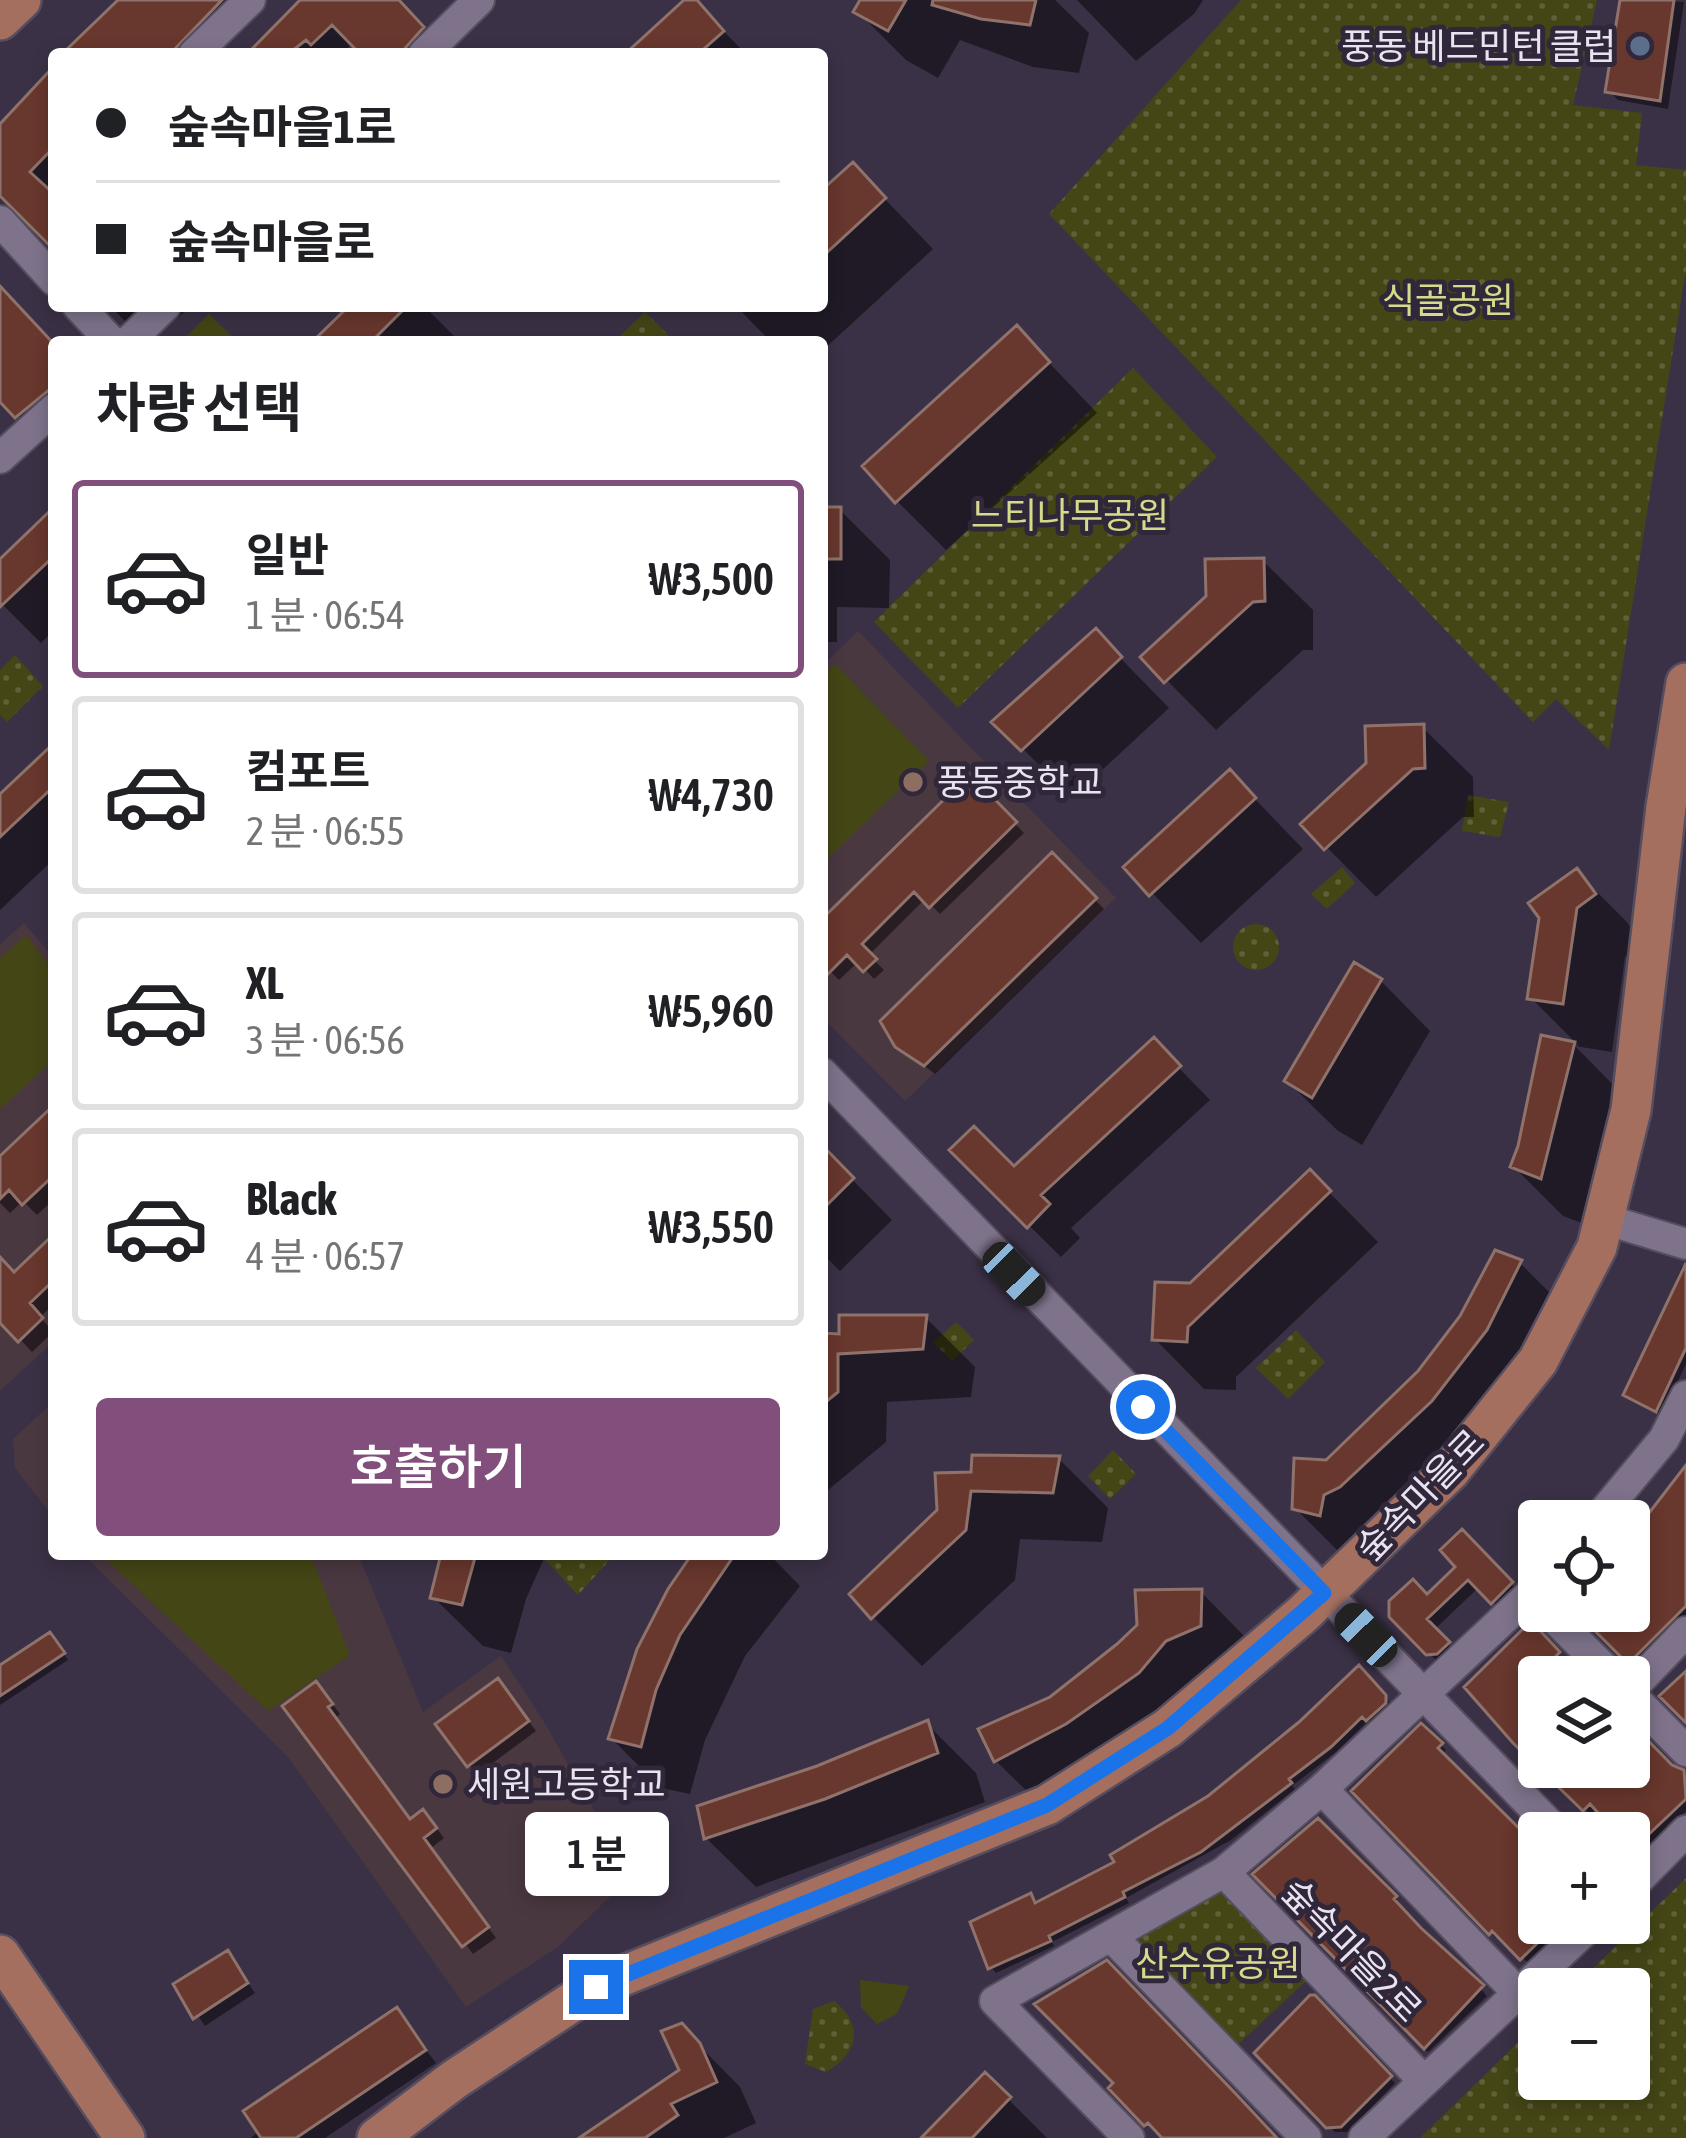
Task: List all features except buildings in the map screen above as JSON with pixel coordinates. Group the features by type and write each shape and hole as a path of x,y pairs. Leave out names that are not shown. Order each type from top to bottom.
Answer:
{"main road":[{"path":"0,20 21,0"},
{"name":"숲속마을로","path":"377,2138 596,1987 1047,1805 1168,1728 1324,1593 1450,1471 1538,1361 1597,1247 1630,1110 1686,683"},
{"path":"0,1954 125,2138"}],"street":[{"path":"200,48 250,0"},
{"path":"430,48 479,0"},
{"path":"0,221 48,273"},
{"path":"84,312 106,336"},
{"path":"134,336 159,312"},
{"path":"4,445 48,413"},
{"path":"828,1079 1538,1812"},
{"path":"1604,1219 1686,1244"},
{"path":"1613,1500 1664,1439 1686,1396"},
{"name":"숲속마을2로","path":"1129,2138 995,2001 1224,1872 1518,1617"},
{"path":"1570,1632 1593,1656"},
{"path":"1650,1670 1686,1632"},
{"path":"1650,1714 1686,1751"},
{"path":"1322,1789 1518,1993"},
{"path":"1650,1867 1686,1831"},
{"name":"숲속마을2로","path":"1224,1872 1424,2081"},
{"path":"1112,1937 1306,2138"},
{"name":"숲속마을2로","path":"1545,1968 1570,1944"},
{"name":"숲속마을2로","path":"1364,2138 1518,1993"}],"shaded area":[{"name":"풍동중학교","path":"858,631 1116,898 905,1101 828,1023 828,660"},
{"path":"24,923 48,951 48,1347 0,1391 0,944"},
{"path":"48,1407 48,1510 15,1468 13,1439"},
{"name":"세원고등학교","path":"89,1560 360,1560 423,1712 501,1656 595,1812 622,1885 558,1947 466,2007 288,1757"}],"green space":[{"name":"식골공원","path":"1241,0 1597,0 1573,105 1642,113 1636,165 1686,170 1686,269 1609,750 1556,699 1533,722 1049,214"},
{"path":"645,312 669,336 620,336"},
{"path":"209,314 232,336 187,336"},
{"name":"느티나무공원","path":"1133,368 1217,457 958,708 874,622"},
{"path":"15,655 43,686 7,722 0,715 0,670"},
{"path":"835,664 929,761 828,858 828,670"},
{"path":"1468,795 1509,802 1500,837 1462,831"},
{"path":"1342,867 1355,883 1327,909 1311,894"},
{"path":"1256,924 1272,931 1279,947 1272,963 1256,970 1240,963 1233,947 1240,931"},
{"path":"26,935 48,964 48,1065 0,1109 0,958"},
{"path":"956,1322 974,1340 952,1361 933,1343"},
{"path":"1296,1330 1325,1362 1288,1399 1256,1368"},
{"path":"1113,1450 1136,1474 1110,1499 1088,1476"},
{"path":"106,1560 312,1560 350,1655 268,1711"},
{"path":"546,1560 610,1560 578,1595"},
{"path":"1686,1878 1686,2138 1420,2138 1518,2042 1518,2100 1650,2100 1650,1968 1594,1968 1618,1944 1650,1944 1650,1913"},
{"name":"산수유공원","path":"1210,1890 1221,1892 1306,1981 1232,2050 1130,1945 1133,1935"},
{"path":"860,1980 909,1986 897,2014 877,2024 861,2007"},
{"path":"834,2001 850,2020 854,2039 845,2057 826,2072 805,2064 813,2009"}],"place":[{"name":"풍동 베드민턴 클럽","path":"1640,46"},
{"name":"풍동중학교","path":"913,782"},
{"name":"세원고등학교","path":"443,1784"}],"route":[{"path":"596,1987 1047,1805 1168,1728 1324,1593 1143,1407"}]}
